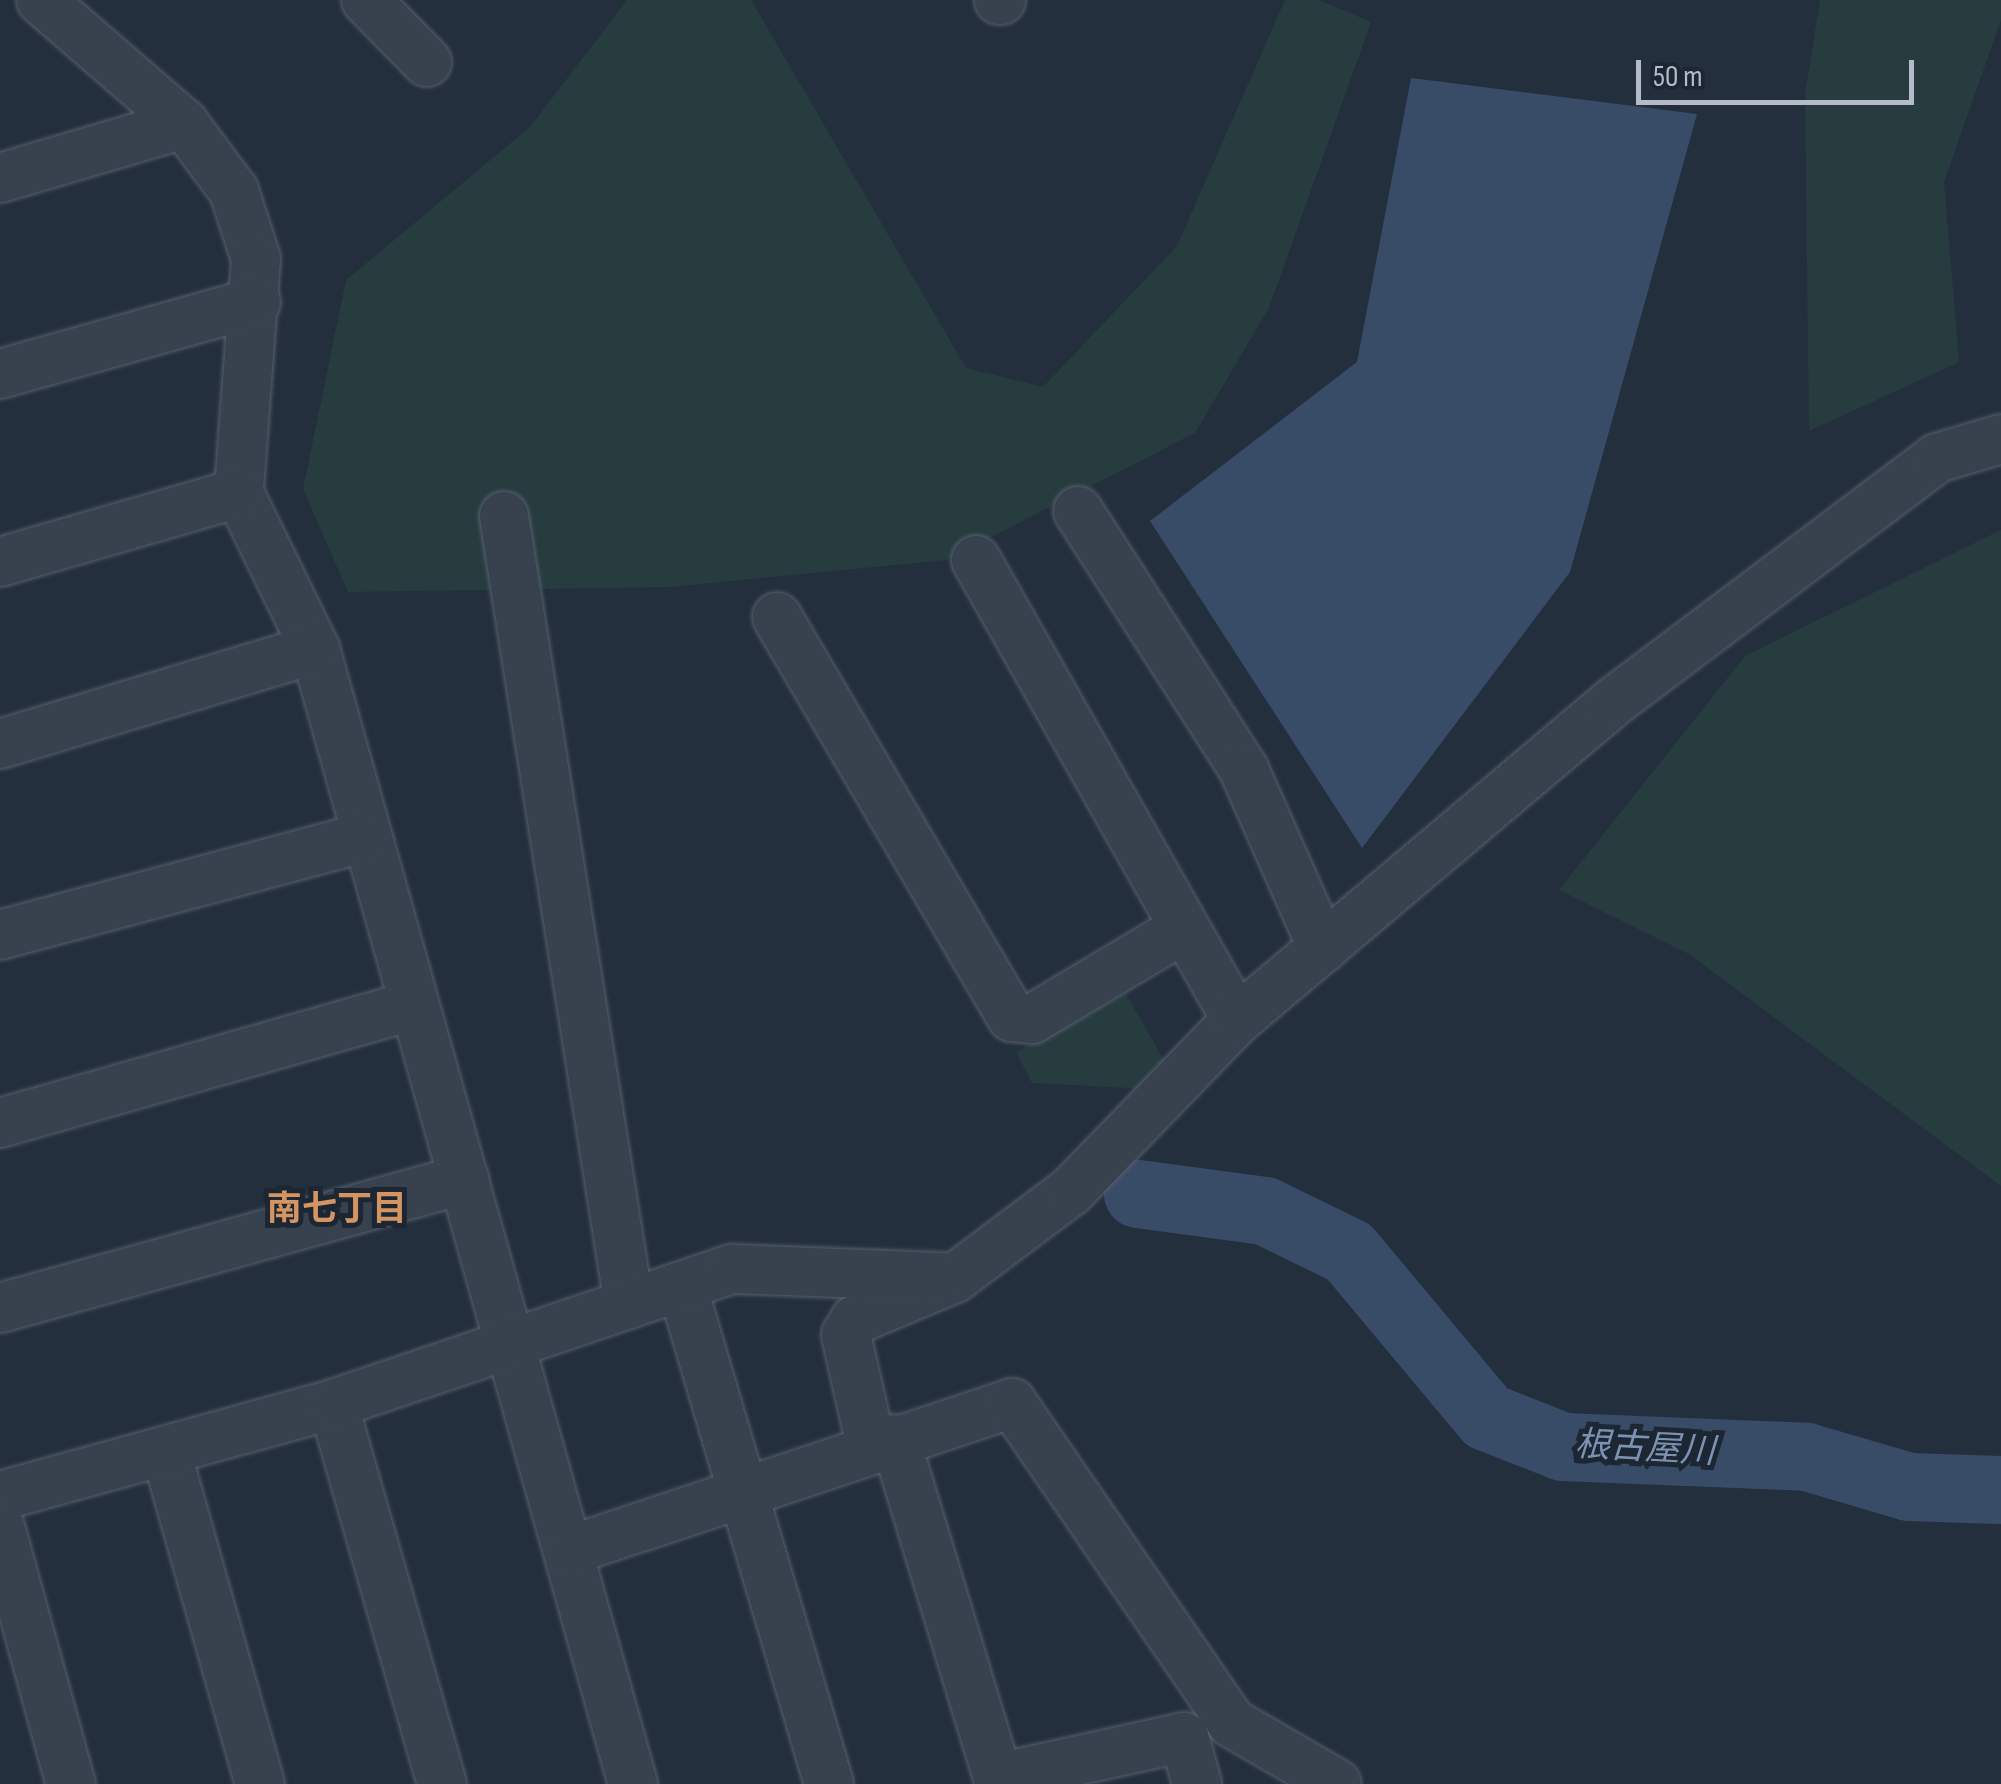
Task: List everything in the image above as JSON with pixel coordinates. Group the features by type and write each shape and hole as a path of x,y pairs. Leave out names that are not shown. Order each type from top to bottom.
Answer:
{"street":[{"path":"42,0 184,124 234,192 256,259 256,302 239,493 315,649 365,837 515,1343 633,1784"},
{"path":"383,5 428,62"},
{"path":"0,178 184,124"},
{"path":"0,374 256,302"},
{"path":"1197,1784 1184,1737 999,1781 846,1335 855,1320 955,1278 1071,1191 1237,1020 1612,703 1936,458 2001,439"},
{"path":"0,562 239,493"},
{"path":"1078,512 1244,770 1323,948"},
{"path":"504,516 629,1304"},
{"path":"976,560 1237,1020"},
{"path":"777,617 1012,1017 1032,1019 1183,930"},
{"path":"0,744 315,649"},
{"path":"0,935 365,837"},
{"path":"0,1122 414,1005"},
{"path":"0,1308 464,1180"},
{"path":"0,1496 333,1404 732,1269 955,1278"},
{"path":"682,1286 747,1488 829,1784"},
{"path":"571,1550 883,1442 1012,1403 1232,1723 1336,1784"},
{"path":"333,1404 442,1784"},
{"path":"166,1452 260,1784"},
{"path":"0,1527 72,1784"}],"green space":[{"path":"627,0 751,0 966,368 1043,387 1177,246 1285,0 1319,0 1371,22 1269,308 1195,433 946,560 670,587 348,592 303,489 346,280 530,127"},
{"path":"1820,0 2001,0 2001,20 1944,182 1959,362 1809,431 1805,94"},
{"path":"2001,530 2001,1186 1689,954 1559,890 1745,656"},
{"path":"1126,994 1169,1069 1147,1089 1032,1083 1016,1052"}],"water":[{"path":"1411,78 1697,114 1570,572 1362,848 1150,521 1357,362"}],"waterway":[{"name":"根古屋川","path":"1138,1194 1265,1211 1349,1252 1487,1417 1563,1447 1807,1457 1909,1487 2001,1490"}],"district":[{"name":"南七丁目","path":"337,1210"}]}
